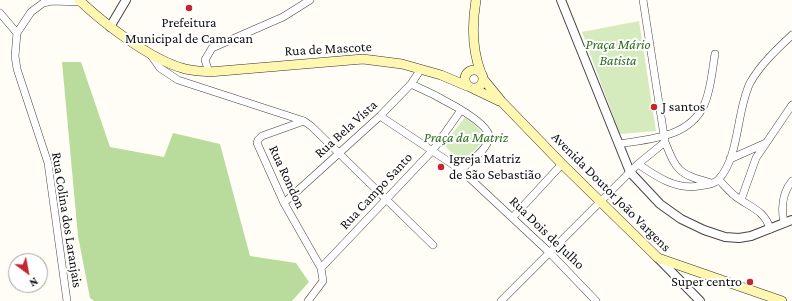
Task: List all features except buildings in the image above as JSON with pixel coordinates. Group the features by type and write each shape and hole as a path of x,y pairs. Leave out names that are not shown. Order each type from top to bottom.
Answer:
{"main road":[{"path":"476,0 473,24 476,59 482,76 481,86 471,87 465,79 468,72 475,70 482,76"},
{"name":"Rua de Mascote","path":"80,1 110,27 149,52 180,68 209,72 363,59 402,64 441,74 471,87"},
{"name":"Avenida Doutor João Vargens","path":"482,76 502,102 562,164 658,258"},
{"name":"Avenida Doutor João Vargens","path":"471,87 502,102"},
{"path":"658,258 767,299 782,301"}],"street":[{"path":"110,27 126,0"},
{"path":"209,72 205,60 212,48 283,17 310,0"},
{"path":"561,0 630,172 660,204 681,219 704,230 725,237 739,238 751,236 788,222 783,207 784,196 792,181"},
{"path":"644,0 665,139 674,163 679,170 692,178 712,184"},
{"name":"Rua Colina dos Laranjais","path":"67,301 48,163 17,69 15,56 17,33 31,12 43,3 52,1 80,1"},
{"path":"0,12 17,33"},
{"path":"638,164 655,176 682,187 712,184 719,180 730,160 750,84 757,72 792,35"},
{"path":"149,52 160,68 178,80 304,121 339,152 433,245"},
{"path":"501,301 638,164 665,139 690,122 703,106 708,94 715,54"},
{"name":"Rua Bela Vista","path":"284,204 380,116 411,84 421,70"},
{"path":"411,84 448,102 483,124 490,135 487,144 461,170"},
{"path":"741,200 751,169 792,105"},
{"name":"Rua Campo Santo","path":"321,268 433,150 460,110"},
{"name":"Rua Dois de Julho","path":"380,116 461,170 550,253 596,301"},
{"name":"Rua Rondon","path":"304,121 262,136 258,140 258,146 284,204 321,268"},
{"path":"619,144 665,139"},
{"path":"730,160 767,142"},
{"path":"513,218 562,164"},
{"path":"719,180 741,200 762,214 770,229"},
{"name":"Avenida Doutor João Vargens","path":"658,258 700,301"},
{"path":"308,301 323,281 321,268"}],"green space":[{"name":"Praça Mário Batista","path":"639,21 656,131 620,134 582,32"},
{"path":"62,62 81,62 110,147 164,157 173,133 220,144 250,256 296,263 309,282 292,301 94,301 90,298 78,236"},
{"name":"Praça da Matriz","path":"465,117 480,130 483,135 483,140 462,163 444,145"}],"place":[{"name":"Prefeitura Municipal de Camacan","path":"189,8"},
{"name":"J santos","path":"654,107"},
{"name":"Igreja Matriz de São Sebastião","path":"441,167"},
{"name":"Super centro","path":"750,282"}]}
